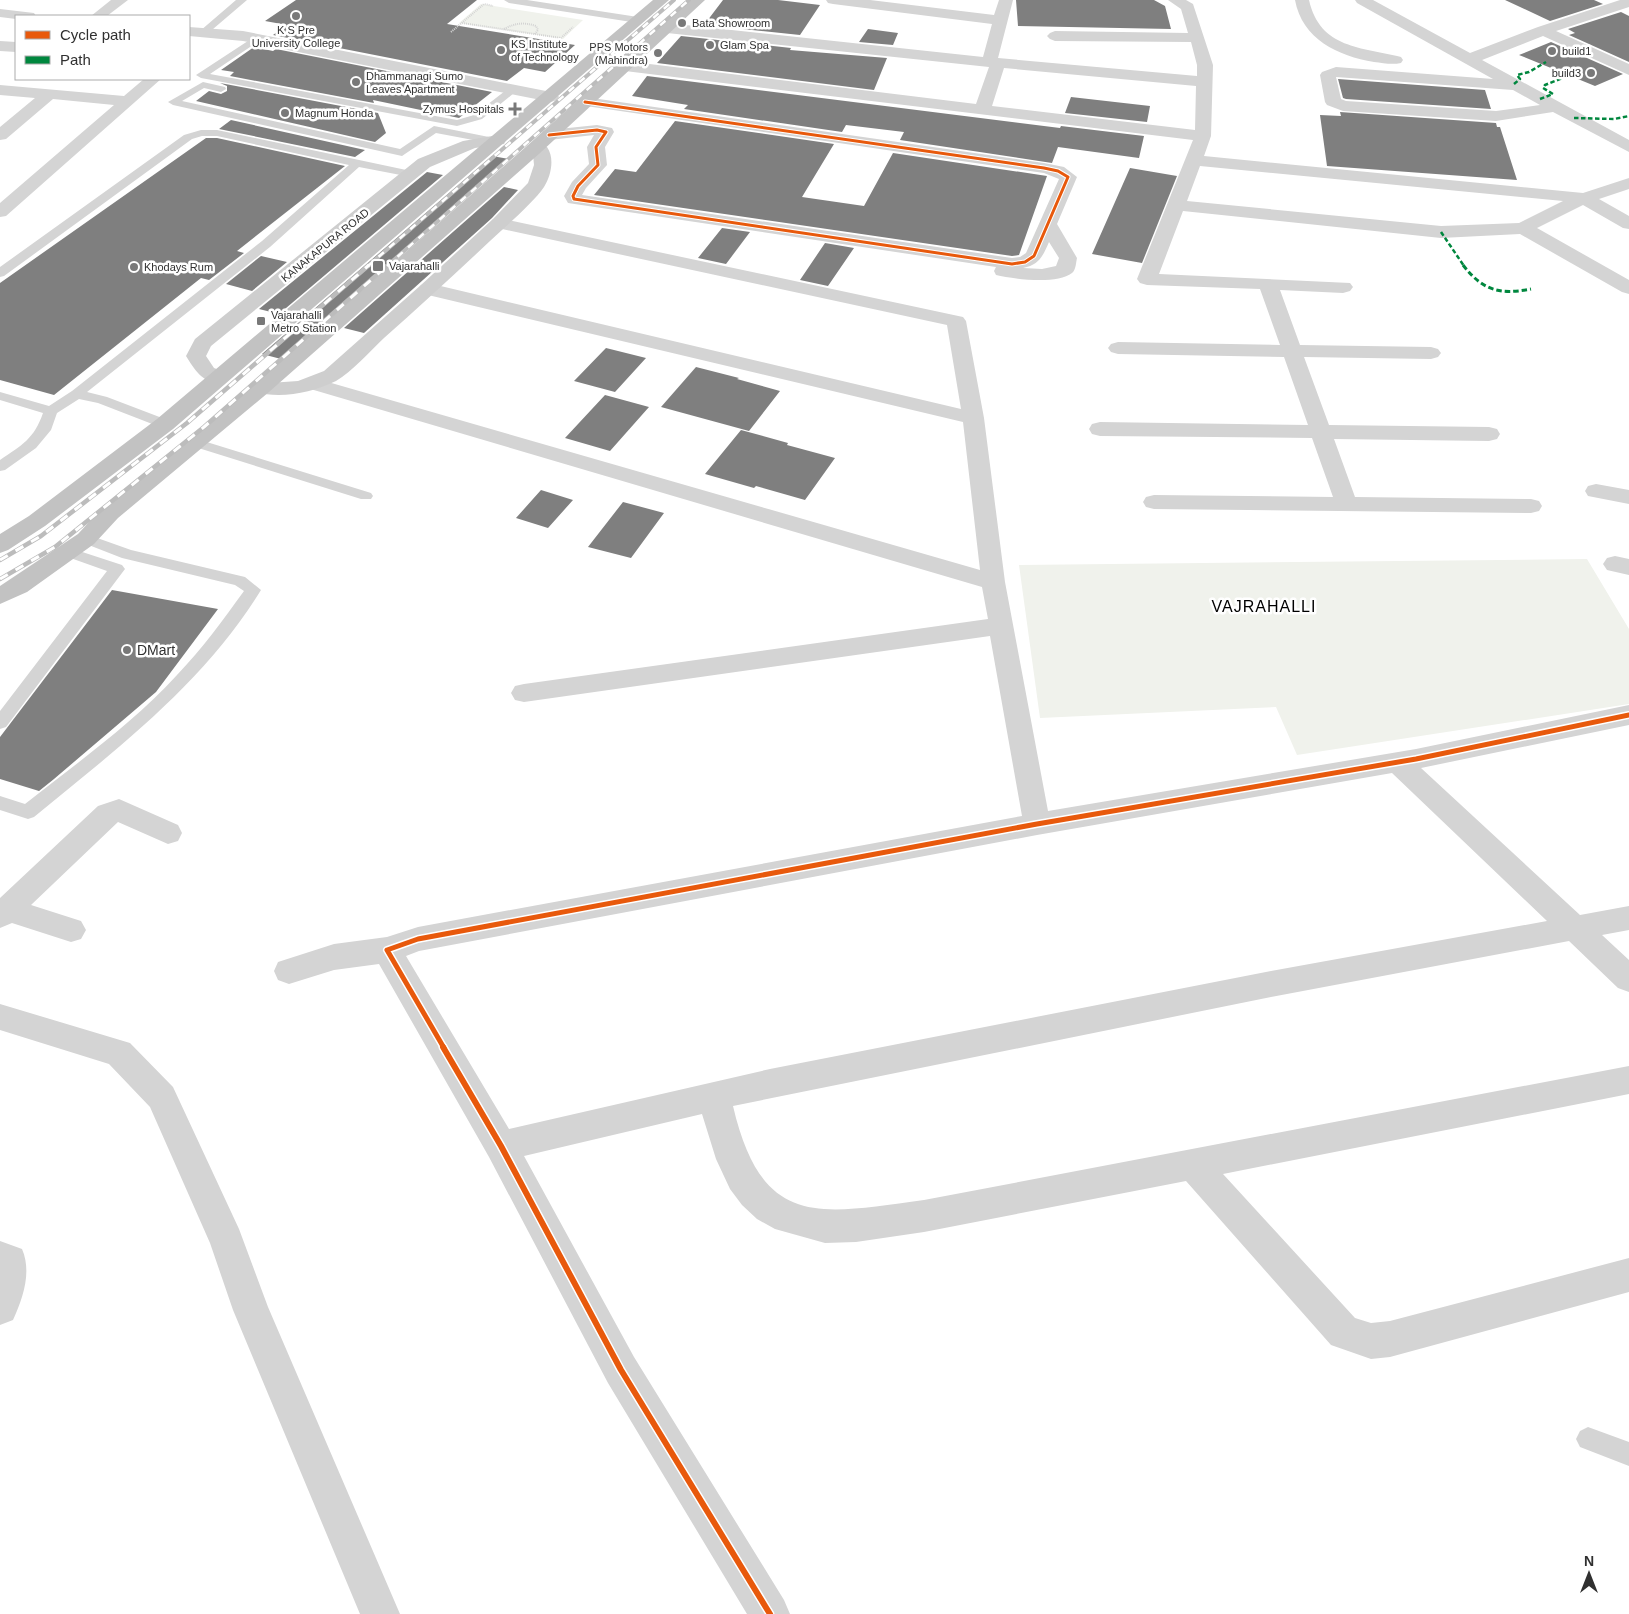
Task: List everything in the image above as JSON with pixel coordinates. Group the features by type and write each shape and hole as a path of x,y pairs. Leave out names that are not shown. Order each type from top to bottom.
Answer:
{"highway":[{"name":"KANAKAPURA ROAD","path":"0,545 37,521 165,424 493,140 548,99 662,0"},
{"path":"0,596 19,586 86,539 110,513 256,392 534,149 698,0"},
{"path":"215,382 256,392"}],"street":[{"path":"100,15 122,0"},
{"path":"833,0 1000,20"},
{"path":"983,108 994,63 1000,20 1006,0"},
{"path":"1175,0 1188,7 1205,65 1204,136 1147,279 1343,287"},
{"path":"1302,0 1306,18 1332,44 1350,52 1396,60"},
{"path":"1362,0 1629,147"},
{"path":"1469,59 1543,30 1623,3"},
{"path":"0,13 19,15"},
{"path":"667,28 994,63 1204,82"},
{"path":"1543,30 1629,70"},
{"path":"190,44 196,32 243,36 548,99"},
{"path":"1055,36 1197,38"},
{"path":"0,46 15,47"},
{"path":"625,66 1204,136"},
{"path":"1516,85 1336,72 1328,75 1333,102 1343,106 1496,116 1554,107"},
{"path":"0,90 15,80"},
{"path":"0,212 152,80"},
{"path":"0,90 128,101"},
{"path":"0,135 48,95"},
{"path":"549,135 597,130 606,132 596,143 595,152 598,166 578,186 573,196 574,199 1012,264 1025,262 1034,256 1068,177 1058,171 585,102"},
{"path":"597,130 620,108"},
{"name":"KANAKAPURA ROAD","path":"215,382 196,356 202,344 424,163 449,152 493,140"},
{"path":"256,392 314,384 331,375 499,223 536,184 543,165 541,151 534,149"},
{"path":"1194,160 1584,198 1629,224"},
{"path":"1176,205 1442,232 1523,228 1584,198 1629,183"},
{"path":"499,223 956,322 973,418 993,582 1037,824"},
{"path":"977,267 1039,276 1053,274 1066,268 1068,258 1048,224"},
{"path":"1523,228 1629,288"},
{"path":"819,235 834,245 942,262"},
{"path":"1268,284 1346,502"},
{"path":"428,289 973,418"},
{"path":"1118,348 1431,353"},
{"path":"314,384 993,582"},
{"path":"1100,429 1489,434"},
{"path":"1596,491 1629,497"},
{"path":"1154,502 1346,502 1531,506"},
{"path":"524,693 1002,626"},
{"path":"289,971 334,957 387,950 418,939 1037,824 1398,763 1629,715"},
{"path":"1398,763 1629,979"},
{"path":"4,913 108,814 119,810 168,833"},
{"path":"4,913 71,930"},
{"path":"500,1146 779,1081 1271,984 1629,918"},
{"path":"387,950 500,1146 621,1370 770,1614"},
{"path":"0,1017 119,1052 162,1097 227,1241 250,1310 380,1614"},
{"path":"714,1096 721,1128 736,1168 760,1203 792,1221 831,1228 924,1216 1629,1080"},
{"path":"1192,1164 1344,1332 1371,1341 1390,1340 1629,1275"},
{"path":"0,1258 10,1261 5,1297 0,1308"}],"lane":[{"path":"196,32 242,0"},
{"path":"509,0 638,20"},
{"path":"509,93 478,117 457,123 201,75 252,42 548,99"},
{"path":"434,129 402,153 173,102 203,85 493,140"},
{"path":"0,273 188,137 201,133 218,133 411,174"},
{"path":"0,467 31,445 44,430 51,411 77,394 266,244 357,163"},
{"path":"0,254 19,259"},
{"path":"77,394 102,400 165,424"},
{"path":"0,396 51,411"},
{"path":"196,443 366,496"},
{"path":"0,803 28,812 85,766 181,681 211,646 253,590 240,580 127,554 86,539"},
{"path":"0,723 117,569 66,552"},
{"path":"1588,1439 1629,1454"}],"path":[{"path":"451,32 462,23"},
{"path":"503,29 518,23 529,23 536,26 538,30 535,34"}],"shaded area":[{"path":"481,4 583,20 563,39 459,23"},
{"path":"1587,559 1629,629 1629,704 1297,755 1276,707 1040,718 1019,565"}],"building":[{"path":"296,0 477,0 447,24 575,45 545,72 524,68 507,81 273,35 287,25 265,21"},
{"path":"723,0 778,0 820,5 800,35 704,25"},
{"path":"1016,0 1154,0 1165,6 1171,29 1018,26"},
{"path":"1505,0 1594,0 1603,4 1550,21"},
{"path":"1621,12 1629,16 1629,62 1569,35 1575,33 1568,29"},
{"path":"868,29 898,33 893,45 859,42"},
{"path":"681,36 791,48 790,50 887,58 874,90 657,63"},
{"path":"1551,42 1623,74 1595,86 1519,55"},
{"name":"Dhammanagi Sumo Leaves Apartment","path":"254,47 273,51 276,49 492,92 459,118 373,100 374,103 230,76 234,72 221,70"},
{"path":"647,76 1060,128 1061,126 1144,136 1139,158 1058,147 1052,163 900,140 904,132 846,125 842,132 684,109 688,105 632,96"},
{"path":"1338,79 1485,90 1491,109 1346,99 1343,98"},
{"path":"220,83 378,113 386,133 375,142 196,101 209,91 221,94 227,91 227,86"},
{"path":"1071,97 1150,106 1147,122 1065,113"},
{"path":"1340,112 1496,123 1497,127 1500,127 1517,180 1327,166 1320,115 1341,116"},
{"path":"231,120 365,150 355,157 219,129"},
{"path":"675,121 834,144 802,197 864,206 893,153 1047,176 1019,255 1012,256 594,195 615,169 636,172"},
{"name":"Khodays Rum","path":"206,138 217,138 345,166 237,251 244,253 209,280 201,278 54,395 0,380 0,283"},
{"path":"492,156 509,159 281,359 262,354"},
{"path":"1130,168 1177,176 1142,263 1092,254"},
{"path":"427,172 443,175 279,314 259,309"},
{"path":"504,187 518,190 492,218 364,333 344,328"},
{"path":"722,228 750,232 726,264 698,258"},
{"path":"825,243 854,248 828,286 800,280"},
{"path":"261,256 287,262 252,291 226,284"},
{"path":"606,348 646,358 615,392 574,381"},
{"path":"696,367 780,391 749,431 661,407"},
{"path":"605,395 649,407 610,451 565,438"},
{"path":"741,430 835,458 805,500 705,474"},
{"path":"541,490 573,500 548,528 516,518"},
{"path":"623,502 664,513 631,558 588,547"},
{"name":"DMart","path":"112,590 218,609 156,692 39,791 0,779 0,737"}],"railway":[{"path":"368,266 674,0"},
{"path":"387,266 689,0"},
{"path":"0,560 41,536 187,423 369,265"},
{"path":"0,579 55,547 204,427 388,265"}],"marked path":[{"path":"1514,84 1520,79 1517,75 1529,72 1546,62"},
{"path":"1540,99 1553,94 1543,88 1545,85 1570,75"},
{"path":"1574,118 1614,119 1629,116"},
{"path":"1441,232 1467,270 1487,287 1499,292 1531,289"}],"cycle path":[{"path":"549,135 597,130 606,132 596,147 598,165 578,186 573,196 574,199 1012,264 1025,262 1034,256 1068,177 1058,171 1044,168 585,102"},
{"path":"770,1614 621,1370 501,1146 387,950 418,939 1037,824 1416,759 1629,715"}],"place":[{"name":"K S Pre University College","path":"296,16"},
{"name":"Bata Showroom","path":"682,23"},
{"name":"Glam Spa","path":"710,45"},
{"name":"KS Institute of Technology","path":"501,50"},
{"name":"build1","path":"1552,51"},
{"name":"PPS Motors (Mahindra)","path":"658,53"},
{"name":"build3","path":"1591,73"},
{"name":"Dhammanagi Sumo Leaves Apartment","path":"356,82"},
{"name":"Zymus Hospitals","path":"515,109"},
{"name":"Magnum Honda","path":"285,113"},
{"name":"Vajarahalli","path":"378,266"},
{"name":"Khodays Rum","path":"134,267"},
{"name":"Vajarahalli Metro Station","path":"261,321"},
{"name":"DMart","path":"127,650"}],"district":[{"name":"VAJRAHALLI","path":"1264,606"}]}
